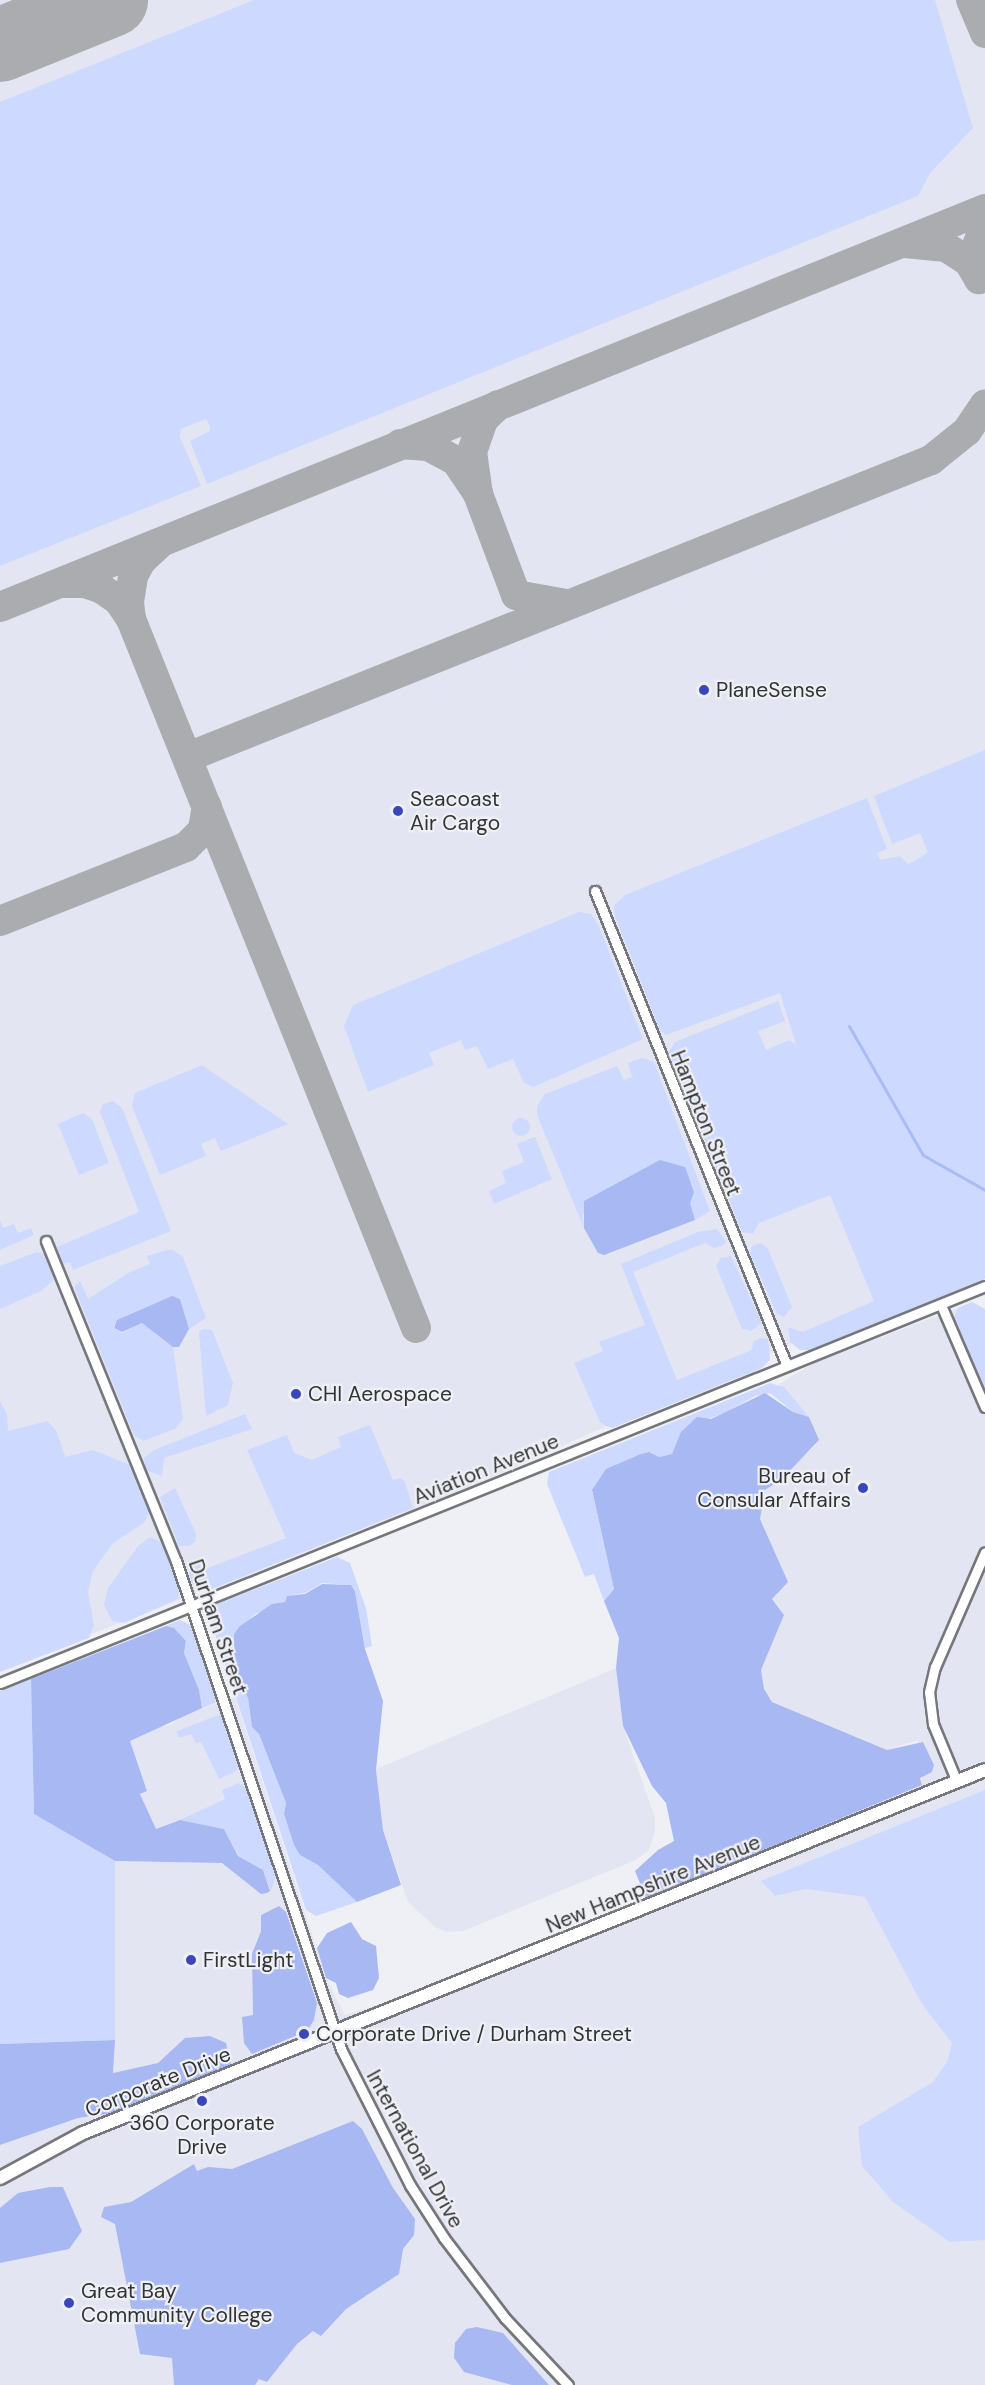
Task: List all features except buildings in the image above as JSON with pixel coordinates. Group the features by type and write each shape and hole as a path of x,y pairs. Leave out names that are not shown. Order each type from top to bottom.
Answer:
{"street":[{"name":"Hampton Street","path":"596,891 788,1366"},
{"name":"Durham Street","path":"46,1241 192,1606 335,2033"},
{"name":"Aviation Avenue","path":"0,1683 985,1286"},
{"path":"941,1305 985,1407"},
{"path":"957,1782 933,1724 929,1692 935,1667 985,1552"},
{"name":"New Hampshire Avenue","path":"335,2033 985,1770"},
{"name":"Corporate Drive","path":"0,2178 83,2133 335,2033"},
{"name":"International Drive","path":"335,2033 367,2106 444,2238 505,2318 568,2385"}],"shaded area":[{"path":"0,0 985,0 985,1263 877,1306 465,1489 84,1637 0,1504"},
{"path":"254,0 935,0 973,128 930,173 918,196 207,484 190,441 210,431 210,426 206,419 181,429 180,437 201,486 0,566 0,102"},
{"path":"985,750 985,1279 810,1350 800,1350 790,1342 788,1327 803,1332 874,1301 830,1195 759,1223 753,1234 742,1232 669,1052 675,1042 778,1001 785,1021 758,1031 766,1050 789,1040 796,1044 780,993 666,1035 660,1030 615,916 614,906 625,895 867,798 887,849 877,853 880,860 900,856 908,864 928,852 920,833 892,844 874,796"},
{"path":"579,912 591,914 598,924 643,1039 533,1087 524,1083 513,1059 488,1069 477,1046 465,1050 461,1040 429,1053 434,1065 368,1092 344,1026 353,1005"},
{"path":"642,1058 654,1062 710,1211 695,1220 690,1203 693,1184 582,1214 584,1228 537,1115 537,1106 545,1094 617,1066 624,1080 632,1077 628,1063"},
{"path":"202,1065 288,1124 221,1151 215,1138 201,1144 206,1156 160,1175 132,1106 135,1093"},
{"path":"113,1101 122,1108 171,1231 73,1270 70,1262 63,1264 57,1247 139,1212 100,1112 103,1104"},
{"path":"83,1113 92,1119 109,1163 79,1175 58,1124"},
{"path":"521,1118 527,1121 530,1127 527,1133 521,1136 515,1133 512,1127 515,1121"},
{"path":"535,1137 552,1179 494,1204 489,1191 506,1183 502,1171 524,1162 517,1144"},
{"path":"660,1160 685,1167 694,1192 690,1203 695,1220 604,1255 598,1253 584,1228 584,1201"},
{"path":"0,1220 3,1228 14,1224 18,1233 31,1228 34,1235 0,1250"},
{"path":"717,1229 726,1242 722,1246 714,1248 705,1243 633,1272 677,1380 752,1350 753,1342 760,1338 768,1339 770,1360 762,1368 612,1428 606,1426 600,1422 574,1363 603,1351 599,1342 645,1325 621,1264 698,1232"},
{"path":"761,1243 768,1249 792,1307 784,1317 777,1314 750,1253 752,1246"},
{"path":"171,1249 183,1257 206,1318 189,1329 180,1299 172,1296 117,1320 113,1328 122,1333 142,1323 173,1347 183,1419 175,1429 143,1441 134,1435 74,1287 80,1281 88,1299 128,1273 150,1264 147,1256"},
{"path":"37,1252 45,1255 54,1280 41,1291 0,1309 0,1266"},
{"path":"731,1256 762,1323 751,1331 742,1329 716,1266 721,1258"},
{"path":"172,1296 180,1299 189,1329 179,1347 173,1347 142,1323 122,1332 114,1328 117,1320"},
{"path":"972,1302 985,1309 985,1390 954,1317 958,1308"},
{"path":"958,1308 955,1319 985,1390 985,2385 0,2385 0,2145 78,2118 107,2114 231,2065 185,2038 158,2064 113,2073 115,1861 223,1863 261,1894 263,1870 238,1856 224,1829 180,1820 155,1829 140,1793 147,1790 130,1741 148,1730 173,1724 182,1715 235,1697 326,1978 345,2015 402,1998 922,1785 918,1740 887,1750 772,1702 764,1689 761,1670 784,1615 772,1599 787,1582 760,1519 765,1490 816,1445 808,1416 779,1384 814,1363"},
{"path":"203,1329 212,1330 233,1383 228,1405 206,1416 199,1332"},
{"path":"770,1383 784,1387 809,1417 793,1412 770,1393 755,1396 724,1413 689,1426 672,1454 658,1457 649,1452 641,1454 592,1491 614,1589 604,1601 594,1574 585,1577 547,1484 549,1472"},
{"path":"765,1393 793,1412 809,1417 819,1440 782,1479 765,1490 760,1519 788,1582 772,1599 784,1615 761,1670 764,1689 772,1702 887,1750 923,1742 934,1765 932,1772 920,1778 922,1785 646,1898 635,1871 658,1850 674,1841 666,1803 652,1786 623,1726 616,1668 619,1638 604,1601 614,1589 592,1490 606,1469 649,1452 659,1457 672,1454 681,1432 697,1417 711,1419"},
{"path":"0,1401 7,1414 8,1431 48,1421 57,1432 65,1457 93,1450 130,1465 149,1511 145,1522 113,1543 93,1571 88,1592 94,1625 89,1638 0,1672"},
{"path":"245,1414 252,1429 164,1458 162,1476 146,1470 144,1458 154,1450"},
{"path":"370,1425 393,1480 401,1478 405,1482 413,1508 210,1590 192,1583 189,1573 197,1564 208,1568 286,1538 247,1450 287,1435 294,1453 312,1460 341,1447 338,1437"},
{"path":"175,1488 196,1534 195,1542 189,1546 179,1546 160,1497"},
{"path":"150,1537 163,1543 180,1586 178,1599 124,1623 112,1621 104,1605 108,1588 138,1546"},
{"path":"337,1557 350,1563 366,1608 372,1646 365,1648 355,1590 351,1585 322,1583 305,1593 287,1596 285,1602 272,1604 267,1610 255,1614 234,1634 233,1648 236,1678 248,1698 252,1727 259,1734 286,1803 284,1814 294,1845 300,1855 318,1865 357,1902 316,1916 306,1910 208,1613 215,1605"},
{"path":"322,1584 351,1585 355,1591 365,1649 383,1701 376,1770 383,1830 401,1885 357,1902 318,1865 300,1855 294,1845 284,1814 286,1803 259,1734 252,1727 248,1698 236,1677 234,1662 234,1634 240,1626 272,1604 285,1602 287,1596 305,1594"},
{"path":"180,1620 194,1627 217,1696 215,1703 202,1708 199,1690 184,1653 186,1641 174,1628 166,1626"},
{"path":"166,1626 174,1628 186,1641 184,1653 199,1690 202,1708 130,1741 147,1791 140,1794 156,1829 180,1820 224,1829 238,1856 263,1870 270,1891 267,1893 261,1894 222,1863 115,1861 34,1814 31,1679"},
{"path":"616,1668 623,1726 655,1818 655,1832 648,1851 636,1860 463,1931 446,1932 435,1927 408,1902 383,1830 376,1769"},
{"path":"31,1679 34,1814 115,1861 115,2040 0,2044 0,1691"},
{"path":"221,1714 240,1766 235,1772 219,1779 201,1742 196,1743 191,1734 179,1738 177,1731"},
{"path":"239,1783 248,1789 276,1876 271,1891 263,1870 239,1856 224,1829 180,1820 225,1799 222,1790"},
{"path":"985,1790 985,2240 950,2242 893,2202 862,2166 858,2127 933,2082 947,2062 952,2043 922,2004 865,1897 806,1889 775,1896 761,1881"},
{"path":"279,1906 286,1912 317,2003 314,2020 307,2031 252,2054 244,2043 242,2017 253,2015 252,1954 261,1931 261,1915"},
{"path":"351,1922 362,1939 376,1946 379,1978 373,1990 348,1998 339,1994 336,1983 326,1978 317,1948 327,1933"},
{"path":"210,2036 226,2043 231,2065 107,2114 78,2118 0,2145 0,2044 115,2040 113,2073 158,2063 185,2038"},
{"path":"353,2121 362,2129 393,2188 415,2219 414,2235 403,2249 399,2274 346,2309 321,2336 313,2331 297,2344 267,2382 259,2379 255,2385 174,2385 172,2358 140,2354 115,2224 101,2217 104,2207 131,2202 194,2164 197,2171 208,2167 232,2169"},
{"path":"63,2187 82,2231 69,2249 0,2263 0,2208 18,2193"},
{"path":"477,2327 503,2333 549,2385 512,2385 464,2372 454,2358 455,2343 466,2329"}],"waterway":[{"path":"849,1026 923,1155 985,1190"}],"taxiway":[{"path":"971,0 985,33"},
{"path":"0,607 985,209"},
{"path":"905,243 946,247 969,262 979,279 977,246 985,224"},
{"path":"188,757 931,460 967,431 985,404"},
{"path":"400,444 428,446 456,461 478,494 472,452 483,420 498,405"},
{"path":"478,494 516,595 566,604"},
{"path":"131,619 129,602 133,576 141,561 158,545"},
{"path":"64,583 85,583 102,589 119,601 131,619 416,1328"},
{"path":"0,921 186,847 203,830 207,806"}],"runway":[{"path":"0,45 111,0"}],"place":[{"name":"PlaneSense","path":"704,690"},
{"name":"Seacoast Air Cargo","path":"398,811"},
{"name":"CHI Aerospace","path":"296,1394"},
{"name":"Bureau of Consular Affairs","path":"863,1488"},
{"name":"FirstLight","path":"191,1960"},
{"name":"Corporate Drive / Durham Street","path":"304,2034"},
{"name":"360 Corporate Drive","path":"202,2101"},
{"name":"Great Bay Community College","path":"69,2303"}]}
